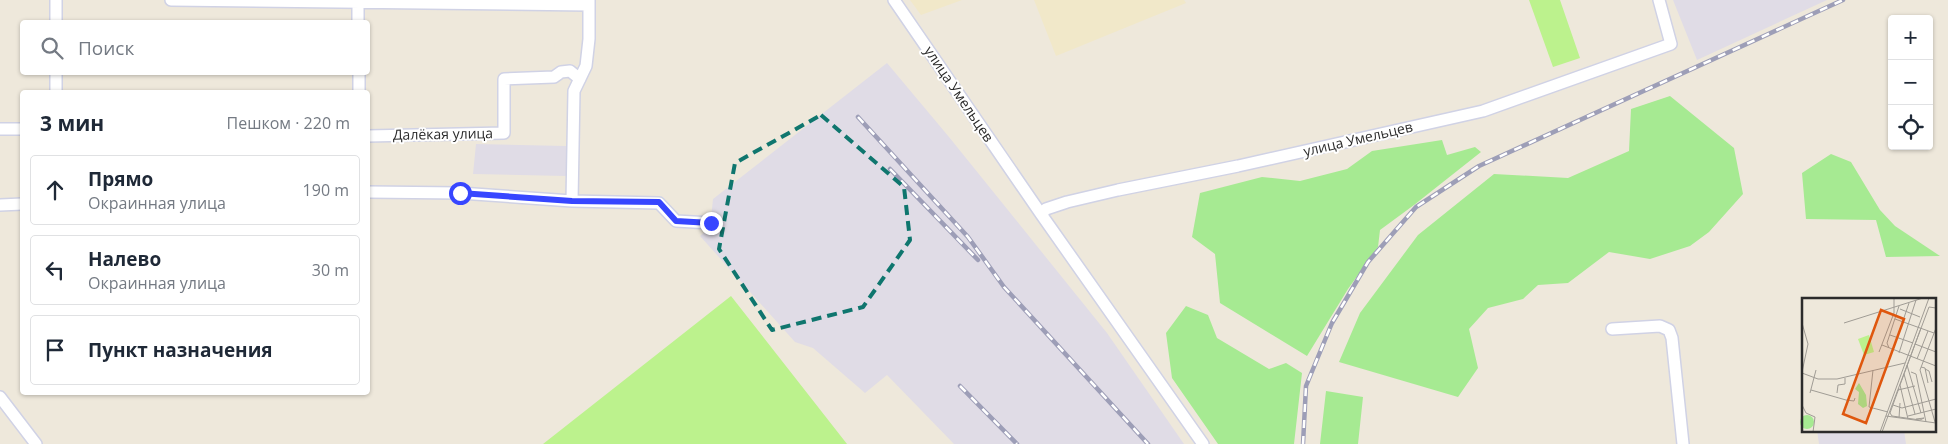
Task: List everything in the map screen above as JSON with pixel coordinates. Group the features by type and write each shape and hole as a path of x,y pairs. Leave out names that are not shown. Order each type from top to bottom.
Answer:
{"street":[{"path":"56,0 56,20"},
{"path":"171,0 588,2 586,66 574,90 572,201"},
{"name":"улица Умельцев","path":"894,0 1040,214 1203,444"},
{"name":"улица Умельцев","path":"1040,214 1046,209 1067,202 1118,190 1238,166 1483,111 1671,44 1659,0"},
{"path":"358,1 358,20"},
{"name":"Далёкая улица","path":"370,136 504,133 504,79 554,77 561,72 570,71 580,79"},
{"path":"56,75 56,90"},
{"path":"359,75 359,90"},
{"path":"0,129 20,129"},
{"path":"370,192 460,193 572,201 659,202 676,221 711,223"},
{"path":"0,205 20,204"},
{"path":"1612,329 1660,326 1669,330 1672,338 1683,444"},
{"path":"0,397 36,444"}],"highlighted area":[{"path":"821,115 904,187 910,240 863,307 772,330 719,249 735,163"}],"shaded area":[{"path":"910,0 962,0 921,15"},
{"path":"1034,0 1184,0 1186,3 1056,56"},
{"path":"1673,0 1827,0 1697,60"},
{"path":"887,63 1107,333 1184,444 954,444 887,375 865,393 813,348 795,342 700,236 710,228 713,199"},
{"path":"476,144 566,146 566,176 473,174"},
{"path":"1817,432 1904,432 1906,444 1819,444"}],"green space":[{"path":"1529,0 1560,0 1580,58 1553,67"},
{"path":"1670,96 1734,148 1743,194 1709,232 1690,246 1650,259 1609,252 1568,283 1538,285 1523,299 1488,308 1469,329 1478,368 1458,397 1339,362 1360,313 1418,235 1494,174 1568,178 1629,151 1631,109"},
{"path":"1442,140 1447,155 1475,147 1481,152 1380,230 1378,247 1348,289 1307,356 1220,303 1215,254 1192,237 1200,193 1262,177 1300,181 1347,169 1372,151"},
{"path":"1831,154 1851,162 1880,210 1895,226 1940,256 1886,257 1876,220 1806,219 1802,173"},
{"path":"731,296 847,444 543,444"},
{"path":"1186,306 1208,315 1217,338 1269,369 1286,363 1302,373 1294,444 1218,444 1172,378 1166,333"},
{"path":"1326,391 1363,397 1358,444 1320,444"}],"railway":[{"path":"1303,444 1306,386 1332,323 1368,262 1416,207 1479,166 1843,0"},
{"path":"858,117 968,237 1004,287 1148,444"},
{"path":"890,169 978,260"},
{"path":"960,386 1017,444"}],"route":[{"path":"460,193 572,201 659,202 676,221 711,223"}]}
